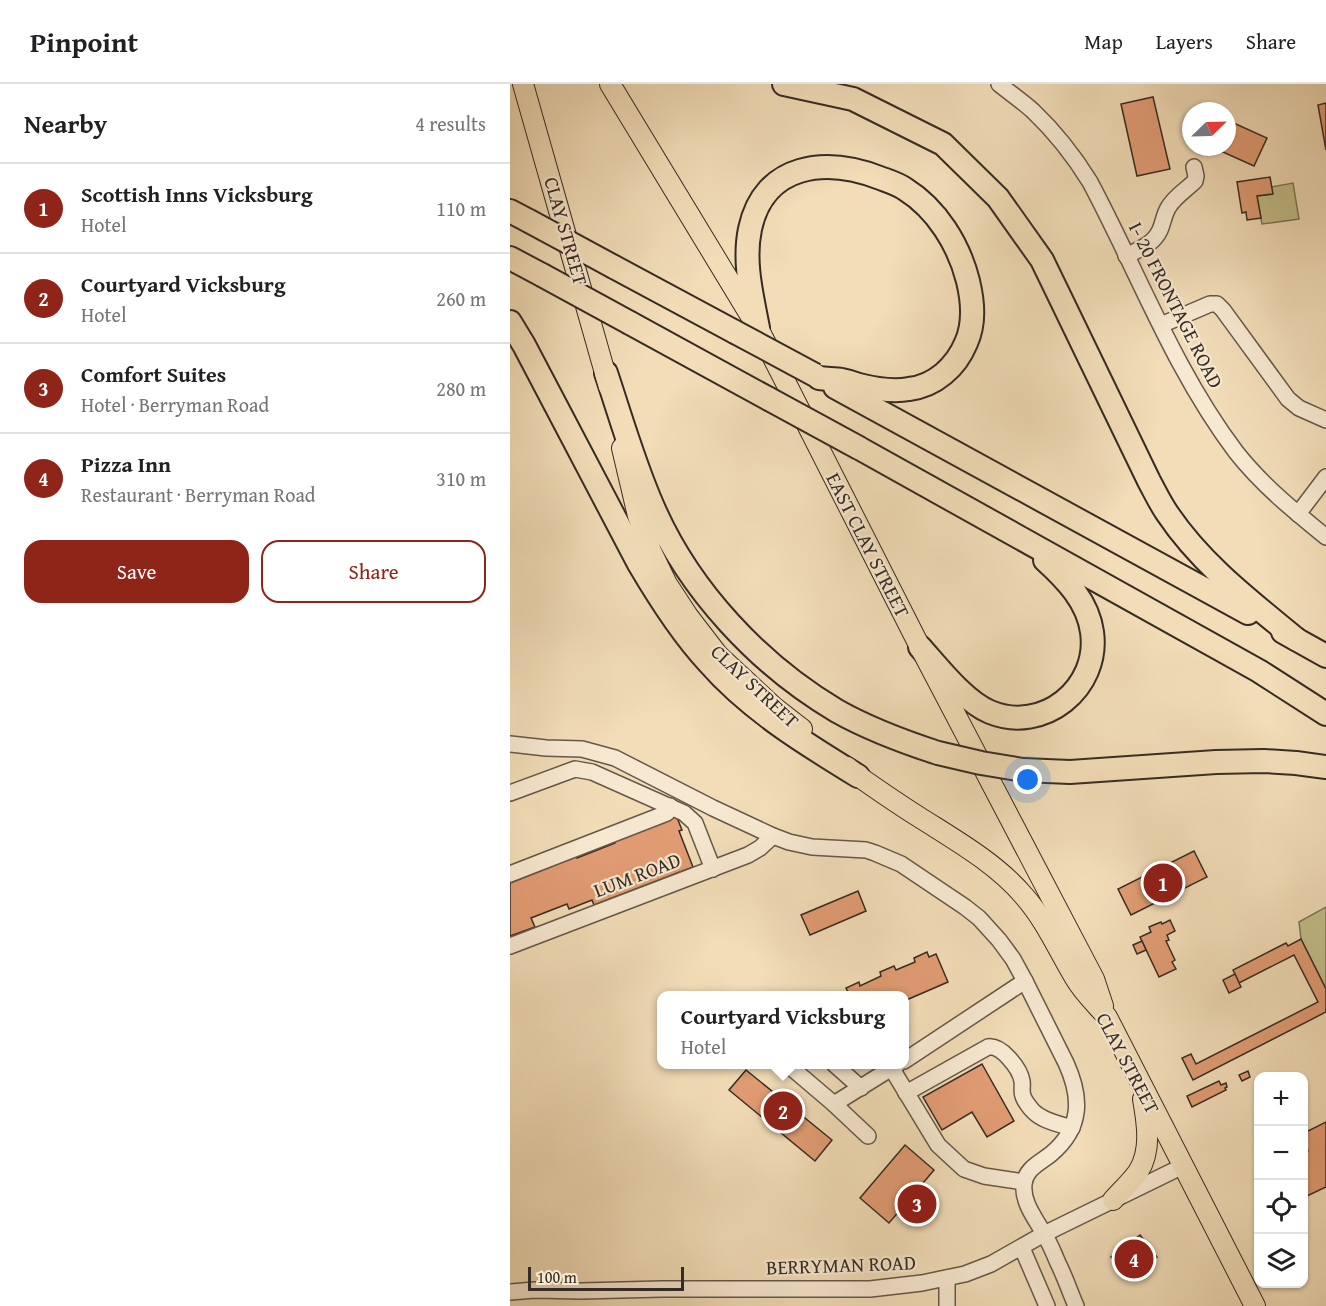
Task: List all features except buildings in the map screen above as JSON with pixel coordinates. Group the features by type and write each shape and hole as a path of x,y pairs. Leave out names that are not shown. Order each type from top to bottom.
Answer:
{"highway":[{"path":"784,84 853,99 943,144 999,198 1042,260 1149,481 1167,513 1194,549 1217,573 1296,639"},
{"path":"759,328 749,276 747,251 756,208 765,194 778,182 788,175 815,167 830,166 868,173 905,189 921,202 950,236 966,273 973,310 969,336 962,352 942,376 911,389 879,389 843,380 817,377"},
{"path":"520,216 1326,656"},
{"path":"510,258 859,448 1259,671 1326,714"},
{"path":"510,322 639,564 677,624 708,662 738,692 769,718 810,747 858,776"},
{"path":"606,373 642,481 672,545 694,579 741,636 810,693 839,711 874,729 938,753 1023,770 1070,772 1264,761 1326,767"},
{"path":"920,647 956,686 975,704 988,712 1018,718 1032,716 1062,703 1074,692 1083,681 1093,650 1092,631 1087,612 1076,592 1059,573 1019,537"}],"main road":[{"name":"CLAY STREET","path":"523,84 606,373 638,516 651,551 668,584 688,616 718,655 775,708 858,776 955,840 1009,880 1038,913 1076,980 1107,1017 1183,1166"},
{"name":"EAST CLAY STREET","path":"610,84 759,328 920,647 1094,979 1107,1017"},
{"path":"1113,1200 1139,1171 1145,1157 1147,1119 1140,1082"},
{"path":"1183,1166 1255,1306"}],"street":[{"name":"I- 20 FRONTAGE ROAD","path":"999,84 1015,89 1076,160 1102,205 1175,355 1221,430 1253,472 1276,496 1326,537"},
{"path":"1126,256 1155,239 1172,202 1195,181 1194,167"},
{"path":"1161,325 1210,304 1217,304 1288,399 1299,408 1326,420"},
{"path":"1298,514 1326,477"},
{"path":"510,744 582,749 615,758 713,808 789,842 812,847 866,850 875,853 901,864 980,918 1013,959 1073,1078 1076,1089 1077,1111 1065,1141 1030,1169 1024,1182 1029,1208 1060,1266 1076,1306"},
{"path":"510,793 575,769 592,772 684,813 695,823 713,869"},
{"path":"510,874 667,813 670,806"},
{"name":"LUM ROAD","path":"510,946 748,855 773,836"},
{"path":"909,1058 1025,981"},
{"path":"906,1093 993,1046 1012,1061 1022,1079 1023,1095 1032,1110 1054,1123 1072,1128"},
{"path":"792,1069 868,1136"},
{"path":"839,1069 861,1088"},
{"path":"834,1104 892,1069"},
{"path":"899,1069 906,1093 938,1145 964,1169 984,1176 1024,1182"},
{"name":"BERRYMAN ROAD","path":"510,1292 870,1289 922,1283 965,1274 991,1263 1044,1234 1183,1166"},
{"path":"1022,1248 1047,1306"},
{"path":"947,1278 947,1306"}],"shaded area":[{"path":"1293,183 1299,219 1262,224 1257,196 1272,194 1271,187"},
{"path":"1326,907 1326,989 1301,939 1299,922"}],"place":[{"name":"Scottish Inns Vicksburg","path":"1163,883"},
{"name":"Courtyard Vicksburg","path":"783,1111"},
{"name":"Comfort Suites","path":"917,1204"},
{"name":"Pizza Inn","path":"1134,1259"}]}
